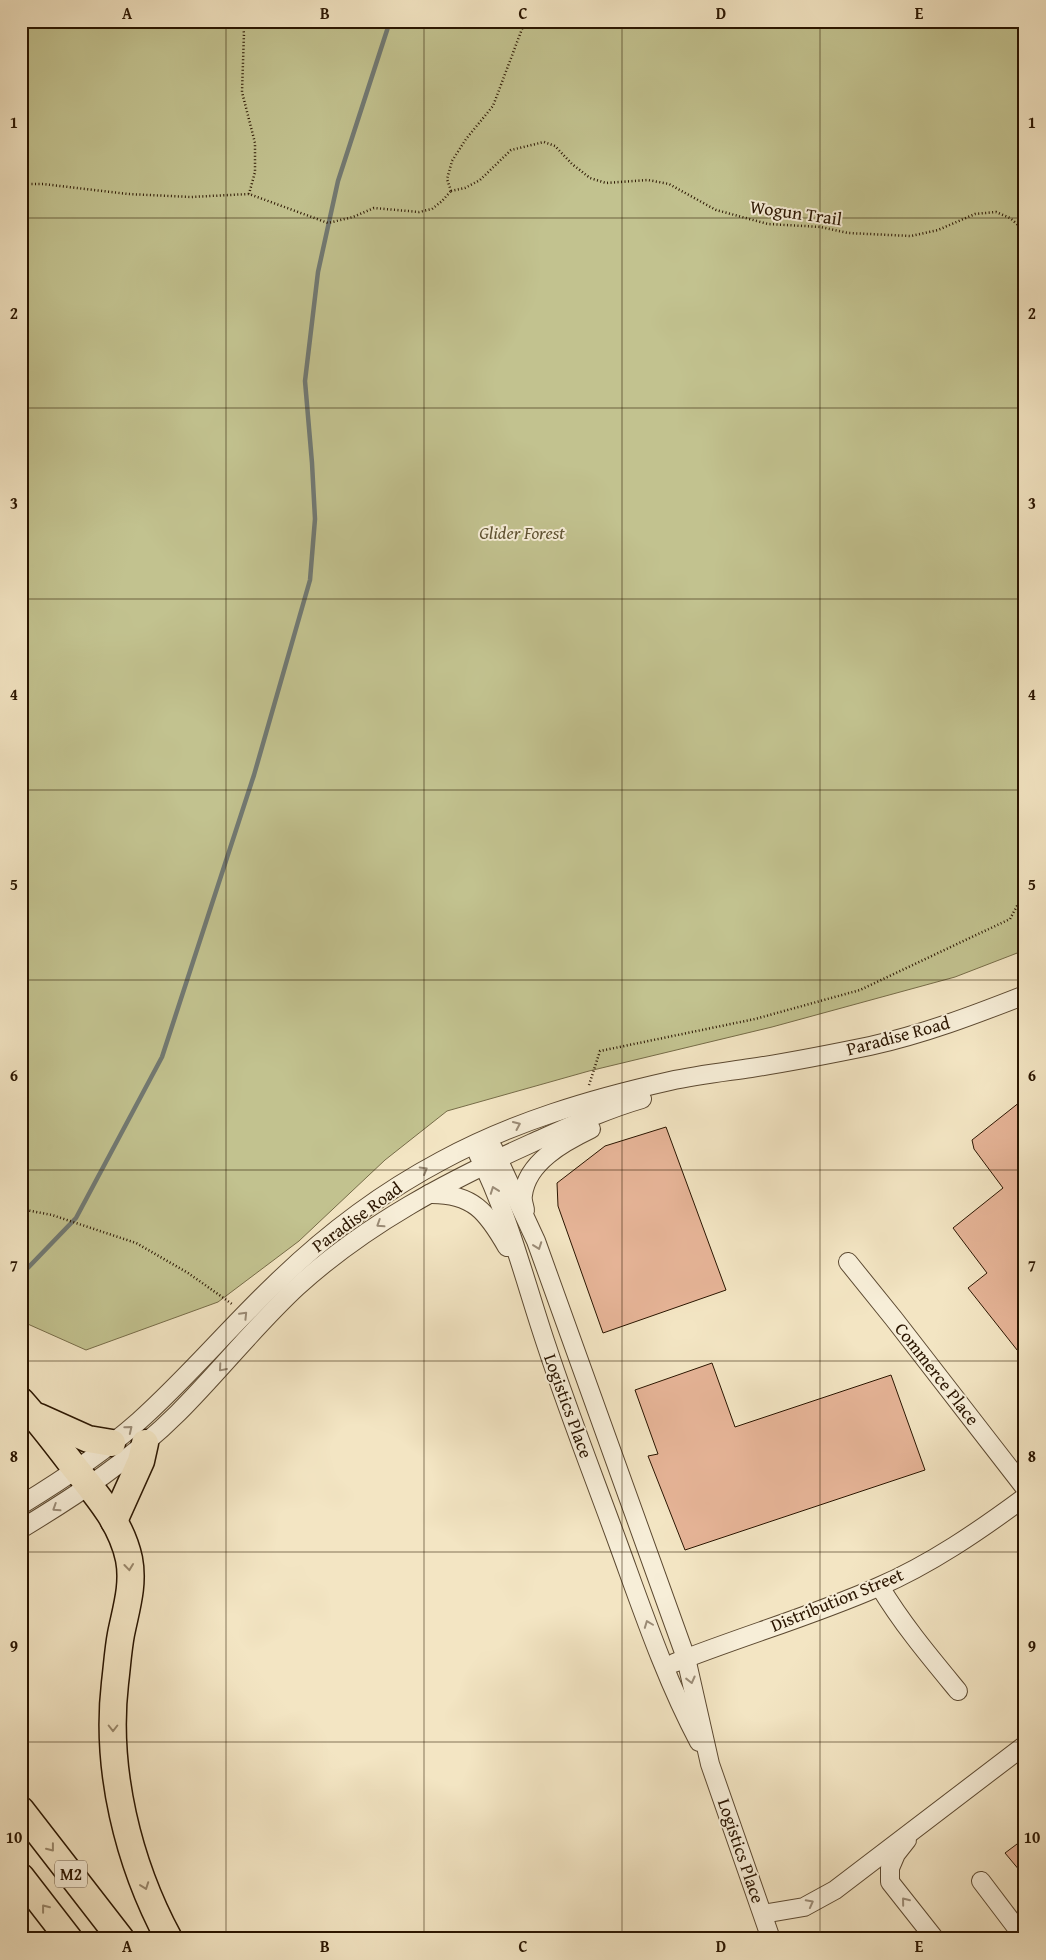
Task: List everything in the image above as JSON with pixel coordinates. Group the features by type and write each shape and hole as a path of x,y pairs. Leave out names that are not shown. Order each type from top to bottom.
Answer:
{"highway":[{"path":"27,1408 88,1439 112,1443"},
{"path":"27,1408 83,1478 114,1521 124,1541 129,1559 130,1591 121,1635 114,1687 113,1746 123,1813 131,1846 149,1898 169,1939"},
{"path":"114,1521 141,1461 145,1443"},
{"name":"M2","path":"21,1810 121,1939"},
{"name":"M2","path":"21,1877 69,1939"}],"street":[{"name":"Paradise Road","path":"21,1529 83,1478 112,1443 156,1405 286,1273 338,1226 396,1186 480,1142 527,1121 583,1103 673,1081 870,1046 922,1033 1025,995"},
{"name":"Paradise Road","path":"21,1505 83,1478 145,1443 215,1376 296,1288 345,1248 427,1194 490,1162 606,1111 656,1095 768,1065"},
{"path":"526,1217 522,1196 526,1182 534,1169 553,1150 570,1139 656,1095"},
{"name":"Logistics Place","path":"480,1142 490,1162 526,1217 546,1270 686,1658 710,1764 771,1939"},
{"name":"Logistics Place","path":"490,1162 547,1348 664,1667 682,1710 710,1764"},
{"name":"Paradise Road","path":"427,1194 447,1194 462,1197 476,1205 497,1230 507,1247 547,1348"},
{"name":"Commerce Place","path":"848,1262 1025,1488"},
{"name":"Logistics Place","path":"546,1270 557,1321 670,1639 673,1654 664,1667"},
{"name":"Distribution Street","path":"664,1667 816,1613 880,1586 974,1534 1025,1498"},
{"path":"880,1586 896,1614 914,1639 958,1691"},
{"path":"763,1914 804,1907 835,1890 1025,1744"},
{"path":"917,1826 896,1854 890,1868 890,1882 936,1939"},
{"path":"981,1881 1025,1939"}],"path":[{"path":"242,21 244,33 242,92 256,143 255,172 250,194"},
{"path":"21,184 43,184 128,194 190,198 250,194 328,223 352,217 374,208 419,212 432,209 451,191 447,180 452,161 466,139 493,106 525,21"},
{"name":"Wogun Trail","path":"451,191 465,188 480,180 511,150 544,142 555,146 572,164 590,178 606,184 648,180 669,184 716,210 768,224 821,227 848,233 911,236 938,230 976,214 996,212 1010,218 1025,231"},
{"path":"583,1103 600,1051 755,1019 860,990 1010,919 1025,891"},
{"path":"21,1204 26,1210 52,1216 136,1243 188,1273 246,1314"}],"green space":[{"name":"Glider Forest","path":"21,21 1025,21 1025,950 955,977 772,1027 589,1071 447,1111 385,1160 299,1241 218,1302 86,1350 21,1321"}],"building":[{"path":"1025,1098 1025,1360 968,1288 987,1273 953,1228 1003,1188 974,1149 972,1140"},
{"path":"666,1127 726,1290 603,1333 558,1206 557,1183 605,1146"},
{"path":"712,1363 735,1427 891,1375 925,1470 685,1550 648,1456 658,1454 635,1390"},
{"path":"1025,1838 1025,1877 1005,1853"}],"waterway":[{"path":"21,1275 76,1218 162,1057 254,775 310,580 315,519 305,381 318,272 338,181 390,21"}]}
